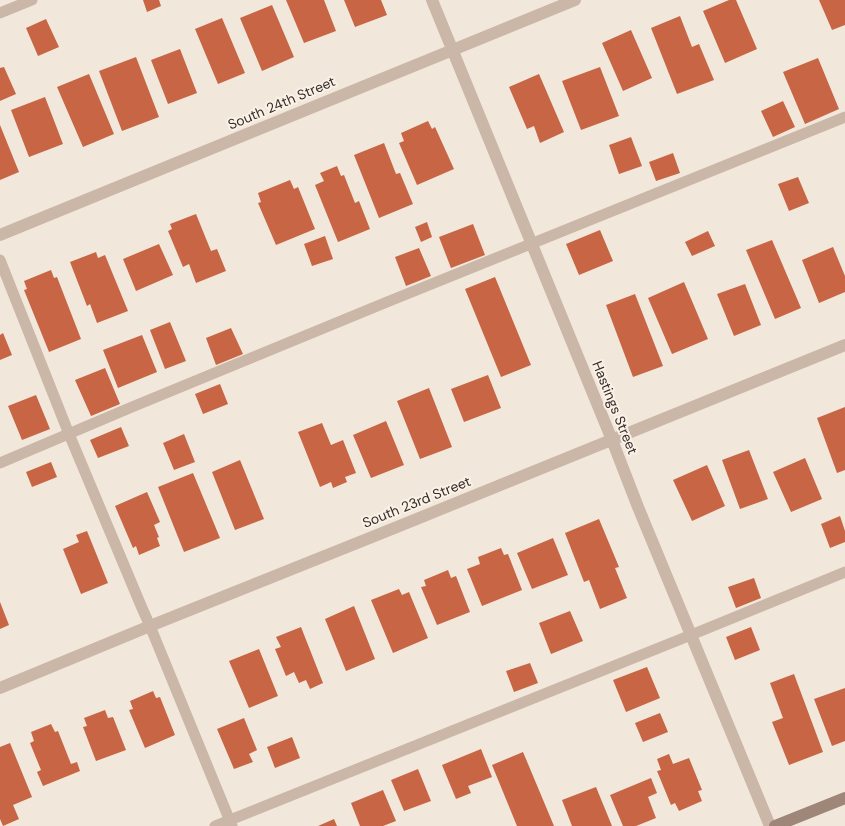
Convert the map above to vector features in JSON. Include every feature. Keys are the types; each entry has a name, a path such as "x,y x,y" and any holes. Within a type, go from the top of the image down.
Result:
{"main road":[{"path":"775,826 845,798"}],"street":[{"name":"Hastings Street","path":"432,0 770,826"},
{"name":"South 24th Street","path":"0,235 575,0"},
{"name":"South 23rd Street","path":"0,688 845,345"}],"lane":[{"path":"0,13 32,0"},
{"path":"0,463 387,302 845,117"},
{"path":"0,260 69,434 230,823"},
{"path":"215,826 230,823 845,572"}],"building":[{"path":"143,0 159,0 161,6 147,12"},
{"path":"286,0 324,0 336,31 304,43"},
{"path":"344,0 381,0 387,15 355,27"},
{"path":"729,0 736,0 757,49 725,63 703,11"},
{"path":"819,0 845,0 845,25 832,30"},
{"path":"272,5 294,57 262,71 240,18"},
{"path":"680,16 692,47 699,44 714,80 677,94 651,28"},
{"path":"222,18 245,73 218,84 195,29"},
{"path":"46,19 59,47 38,56 26,28"},
{"path":"631,30 652,78 623,91 602,43"},
{"path":"180,49 197,93 168,104 151,60"},
{"path":"136,57 159,117 122,131 99,71"},
{"path":"818,58 839,109 805,124 783,72"},
{"path":"4,67 16,94 0,101 0,68"},
{"path":"600,67 619,116 581,130 562,81"},
{"path":"89,74 114,134 83,147 57,87"},
{"path":"539,74 564,132 540,143 534,126 527,129 509,87"},
{"path":"45,97 63,144 29,157 11,110"},
{"path":"783,101 795,127 773,137 761,111"},
{"path":"428,121 432,129 435,127 454,169 417,185 399,143 404,141 401,133"},
{"path":"0,125 19,172 0,180"},
{"path":"631,137 642,166 619,174 609,145"},
{"path":"384,143 396,174 400,173 413,204 379,218 354,155"},
{"path":"673,153 680,173 656,181 649,162"},
{"path":"337,166 341,176 344,175 355,203 359,201 370,229 338,242 315,185 324,181 320,173"},
{"path":"798,177 809,203 789,211 778,184"},
{"path":"290,180 294,189 298,187 315,229 276,245 258,203 261,202 258,193"},
{"path":"196,214 211,251 217,249 226,271 196,283 189,264 183,267 168,231 172,229 170,224"},
{"path":"427,222 432,237 421,242 415,227"},
{"path":"473,224 485,255 451,268 439,237"},
{"path":"600,230 613,261 579,275 566,244"},
{"path":"708,231 715,246 692,256 685,242"},
{"path":"325,236 333,259 312,266 304,244"},
{"path":"772,240 801,308 775,319 746,250"},
{"path":"159,244 173,275 136,291 123,259"},
{"path":"833,247 845,276 845,292 819,303 802,260"},
{"path":"419,248 431,276 406,286 395,257"},
{"path":"96,252 98,258 105,255 128,311 97,323 90,304 87,306 70,262"},
{"path":"51,270 54,278 57,277 81,339 49,352 24,290 27,289 24,281"},
{"path":"495,277 531,365 501,377 465,289"},
{"path":"684,282 708,339 672,354 648,298"},
{"path":"745,284 761,325 734,336 717,294"},
{"path":"635,294 663,366 633,377 606,305"},
{"path":"170,322 186,361 165,369 150,330"},
{"path":"231,328 243,354 216,365 206,338"},
{"path":"3,333 12,355 0,360 0,335"},
{"path":"142,335 157,372 118,388 103,350"},
{"path":"105,368 120,404 91,416 75,380"},
{"path":"488,375 501,408 464,422 451,389"},
{"path":"220,384 228,404 203,414 195,394"},
{"path":"429,388 452,447 420,459 397,401"},
{"path":"36,395 50,429 22,440 8,406"},
{"path":"845,407 845,470 837,473 817,418"},
{"path":"386,421 404,465 371,478 353,435"},
{"path":"322,423 331,445 343,440 356,473 345,477 347,482 333,488 331,482 320,487 298,432"},
{"path":"121,427 129,446 98,458 90,440"},
{"path":"184,434 195,462 174,470 163,443"},
{"path":"749,450 768,499 740,509 722,460"},
{"path":"805,458 822,499 791,512 773,472"},
{"path":"240,460 264,519 235,530 212,472"},
{"path":"51,462 57,477 32,487 26,472"},
{"path":"707,465 725,506 692,521 673,480"},
{"path":"193,473 220,538 184,552 158,487"},
{"path":"147,492 160,522 154,525 159,537 157,538 160,546 139,555 136,546 133,548 115,506"},
{"path":"840,516 845,531 845,542 830,548 821,524"},
{"path":"599,519 619,567 615,568 627,598 600,609 589,580 584,582 565,533"},
{"path":"87,531 108,583 81,594 63,549 79,542 76,535"},
{"path":"553,538 568,575 532,589 517,553"},
{"path":"501,548 504,555 508,554 522,590 482,606 467,569 480,564 478,557"},
{"path":"448,570 451,578 456,576 470,612 437,625 421,587 426,586 424,580"},
{"path":"754,578 761,598 736,608 728,587"},
{"path":"399,589 402,595 409,592 428,638 393,653 371,600"},
{"path":"0,602 9,625 0,629"},
{"path":"354,606 375,659 346,671 325,619"},
{"path":"570,611 583,641 551,654 539,623"},
{"path":"301,627 323,683 310,689 306,680 299,683 294,672 286,676 275,649 281,647 276,637"},
{"path":"751,627 760,650 735,660 726,637"},
{"path":"259,649 278,696 249,708 229,661"},
{"path":"530,663 538,683 514,692 506,671"},
{"path":"647,667 660,698 626,712 613,680"},
{"path":"794,674 823,752 789,765 772,722 783,718 770,683"},
{"path":"845,688 845,741 832,746 814,699"},
{"path":"153,691 156,698 160,697 175,735 145,748 129,710 133,709 130,701"},
{"path":"105,710 108,718 113,717 126,750 96,761 83,727 87,726 84,718"},
{"path":"660,713 668,732 643,742 635,723"},
{"path":"244,718 257,750 249,754 253,762 234,769 217,729"},
{"path":"51,724 55,732 58,731 71,764 77,762 80,771 43,786 37,772 41,770 30,743 34,741 31,732"},
{"path":"292,737 300,758 275,768 267,747"},
{"path":"10,743 32,797 13,805 19,819 3,826 0,819 0,747"},
{"path":"481,749 492,777 468,786 471,793 456,799 442,765"},
{"path":"523,752 554,826 517,826 492,765"},
{"path":"669,754 673,764 689,758 702,790 698,791 702,801 679,811 675,803 671,805 657,771 661,770 657,759"},
{"path":"418,769 431,801 404,811 391,780"},
{"path":"651,778 657,793 648,797 656,818 636,826 623,826 610,795"},
{"path":"596,787 612,826 572,826 562,800"},
{"path":"383,790 396,821 383,826 360,826 351,803"},
{"path":"334,819 337,826 318,826"}]}
